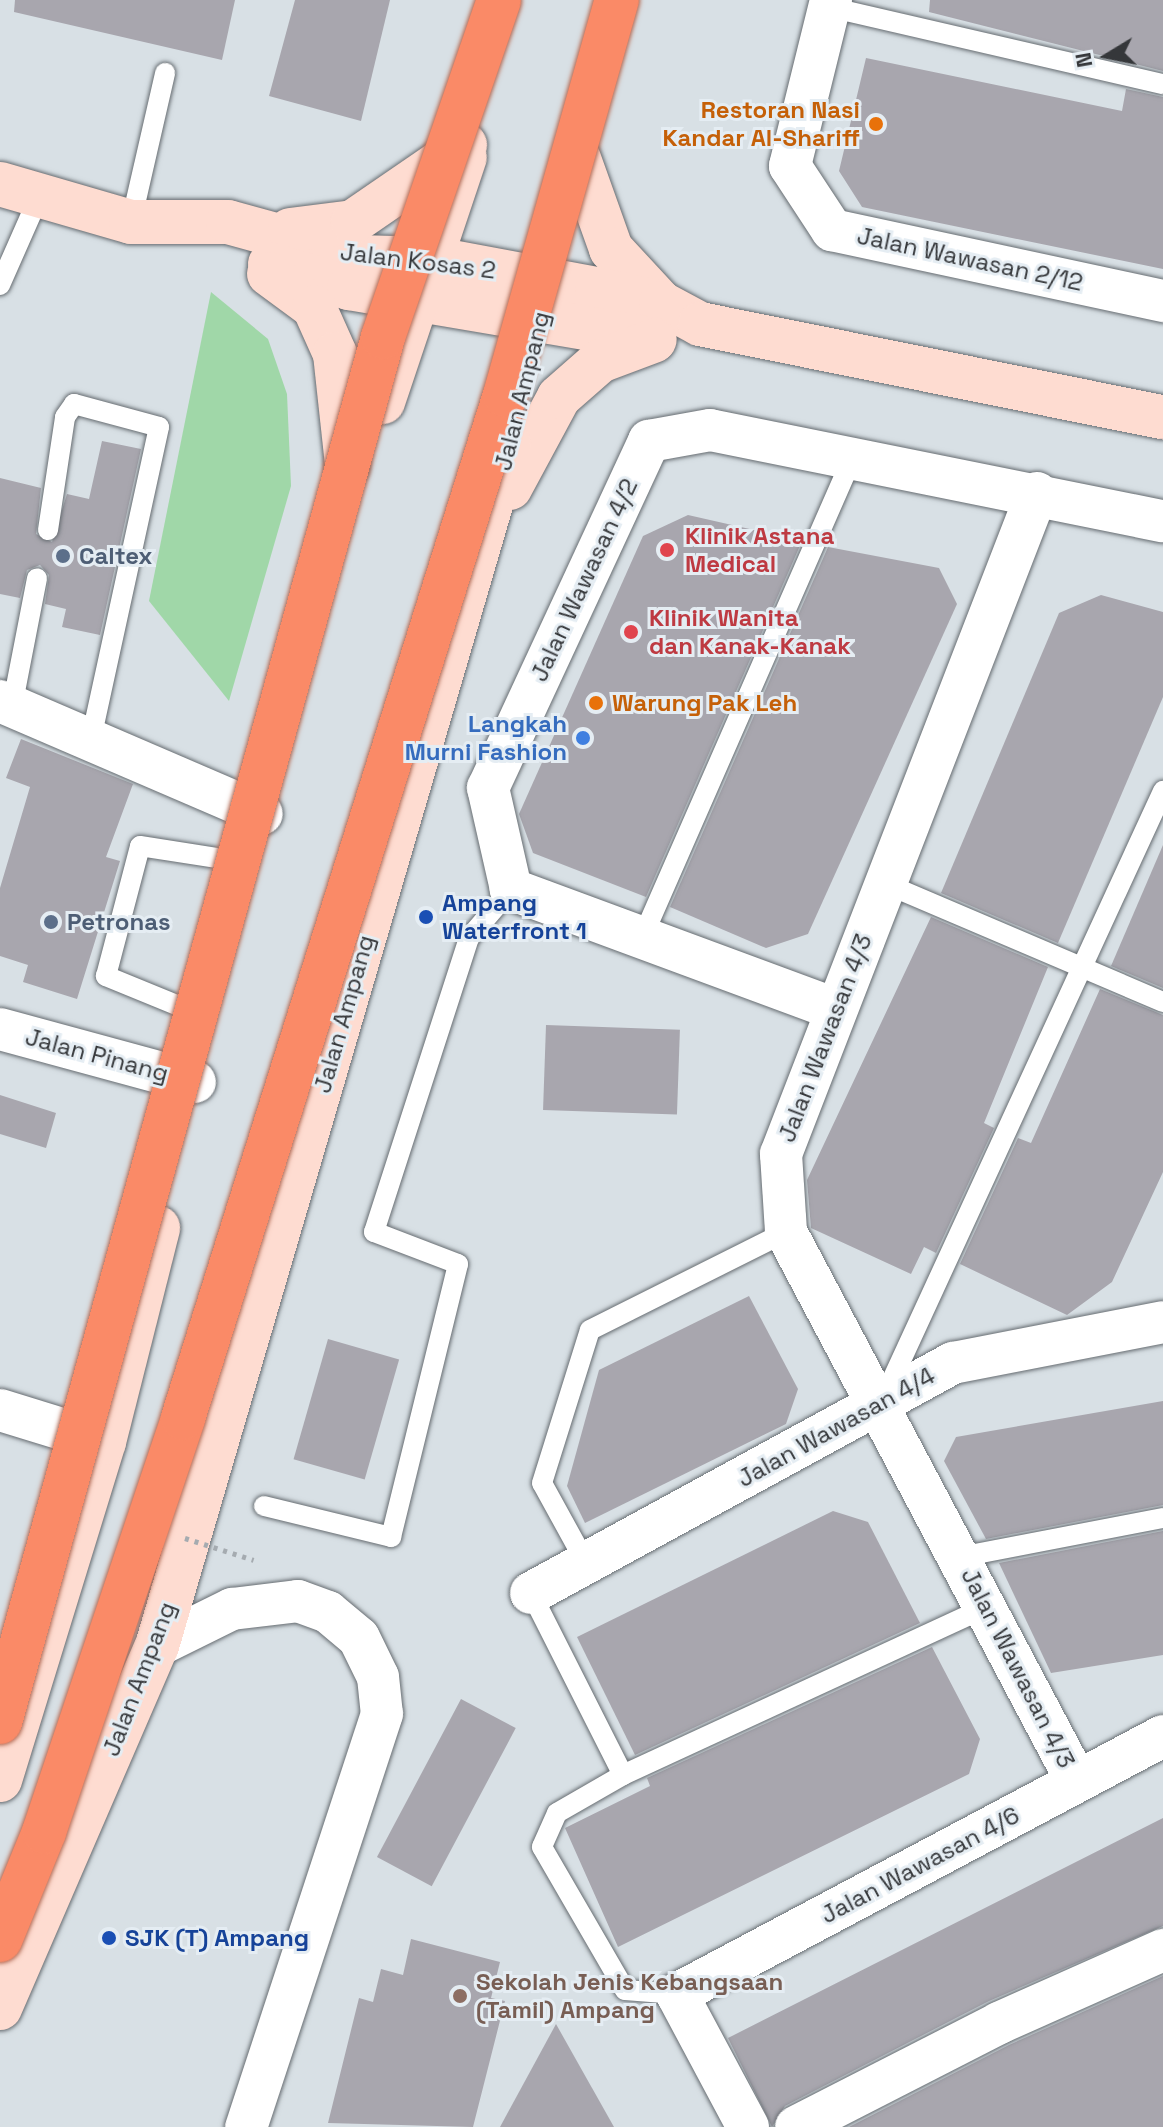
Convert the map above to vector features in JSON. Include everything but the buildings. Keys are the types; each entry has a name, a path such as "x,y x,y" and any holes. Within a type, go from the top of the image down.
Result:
{"highway":[{"path":"0,1722 383,337 499,0"},
{"path":"0,1940 44,1832 183,1418 505,395 617,0"}],"main road":[{"path":"0,1780 104,1442 262,814 349,492 428,278 508,0"},
{"name":"Jalan Ampang","path":"0,2008 157,1646 488,529 579,159 628,0"},
{"path":"250,243 353,222 469,142"},
{"path":"579,159 611,249 658,322"},
{"name":"Jalan Kosas 2","path":"19,192 131,222 193,227 250,243 349,288 428,278 544,300 597,289 658,322"},
{"path":"250,243 314,307 335,354 349,492"},
{"path":"544,300 658,322 700,324 1163,417"},
{"path":"488,529 559,397 600,361 658,322"}],"street":[{"name":"Jalan Wawasan 2/12","path":"830,3 790,166 832,230 1163,301"},
{"name":"Jalan Wawasan 4/2","path":"511,889 488,788 649,441 710,430 851,461 1037,493 1163,521"},
{"name":"Jalan Wawasan 4/3","path":"1037,493 781,1154 786,1232 880,1404 1077,1782"},
{"path":"6,704 262,814"},
{"path":"511,889 835,1009"},
{"name":"Jalan Pinang","path":"0,1029 195,1082"},
{"name":"Jalan Wawasan 4/4","path":"531,1593 953,1363 1163,1322"},
{"path":"0,1410 104,1442"},
{"path":"157,1646 232,1609 298,1601 328,1612 359,1638 378,1677 382,1714 246,2127"},
{"name":"Jalan Wawasan 4/6","path":"677,1994 1163,1736"},
{"path":"796,2127 999,2023 1163,1950"},
{"path":"677,1994 748,2127"}],"lane":[{"path":"830,3 1163,84"},
{"path":"131,222 165,73"},
{"path":"0,285 19,192"},
{"path":"48,530 65,417 74,404 159,427 91,740"},
{"path":"643,936 851,461"},
{"path":"6,704 37,578"},
{"path":"880,1404 1085,968 1163,791"},
{"path":"210,1019 106,976 140,846 250,863"},
{"path":"884,883 1163,1002"},
{"path":"264,1506 391,1537 458,1264 374,1232 469,938 511,889"},
{"path":"586,1563 542,1483 590,1330 786,1232"},
{"path":"960,1557 1163,1518"},
{"path":"531,1593 623,1775"},
{"path":"677,1994 625,1990 542,1847 557,1813 623,1775 987,1607"}],"green space":[{"path":"211,292 268,339 287,394 291,486 229,701 149,601"}],"place":[{"name":"Restoran Nasi Kandar Al-Shariff","path":"876,124"},
{"name":"Klinik Astana Medical","path":"667,550"},
{"name":"Caltex","path":"63,556"},
{"name":"Klinik Wanita dan Kanak-Kanak","path":"631,632"},
{"name":"Warung Pak Leh","path":"596,703"},
{"name":"Langkah Murni Fashion","path":"583,738"},
{"name":"Ampang Waterfront 1","path":"426,917"},
{"name":"Petronas","path":"51,922"},
{"name":"SJK (T) Ampang","path":"109,1938"},
{"name":"Sekolah Jenis Kebangsaan (Tamil) Ampang","path":"460,1996"}]}
